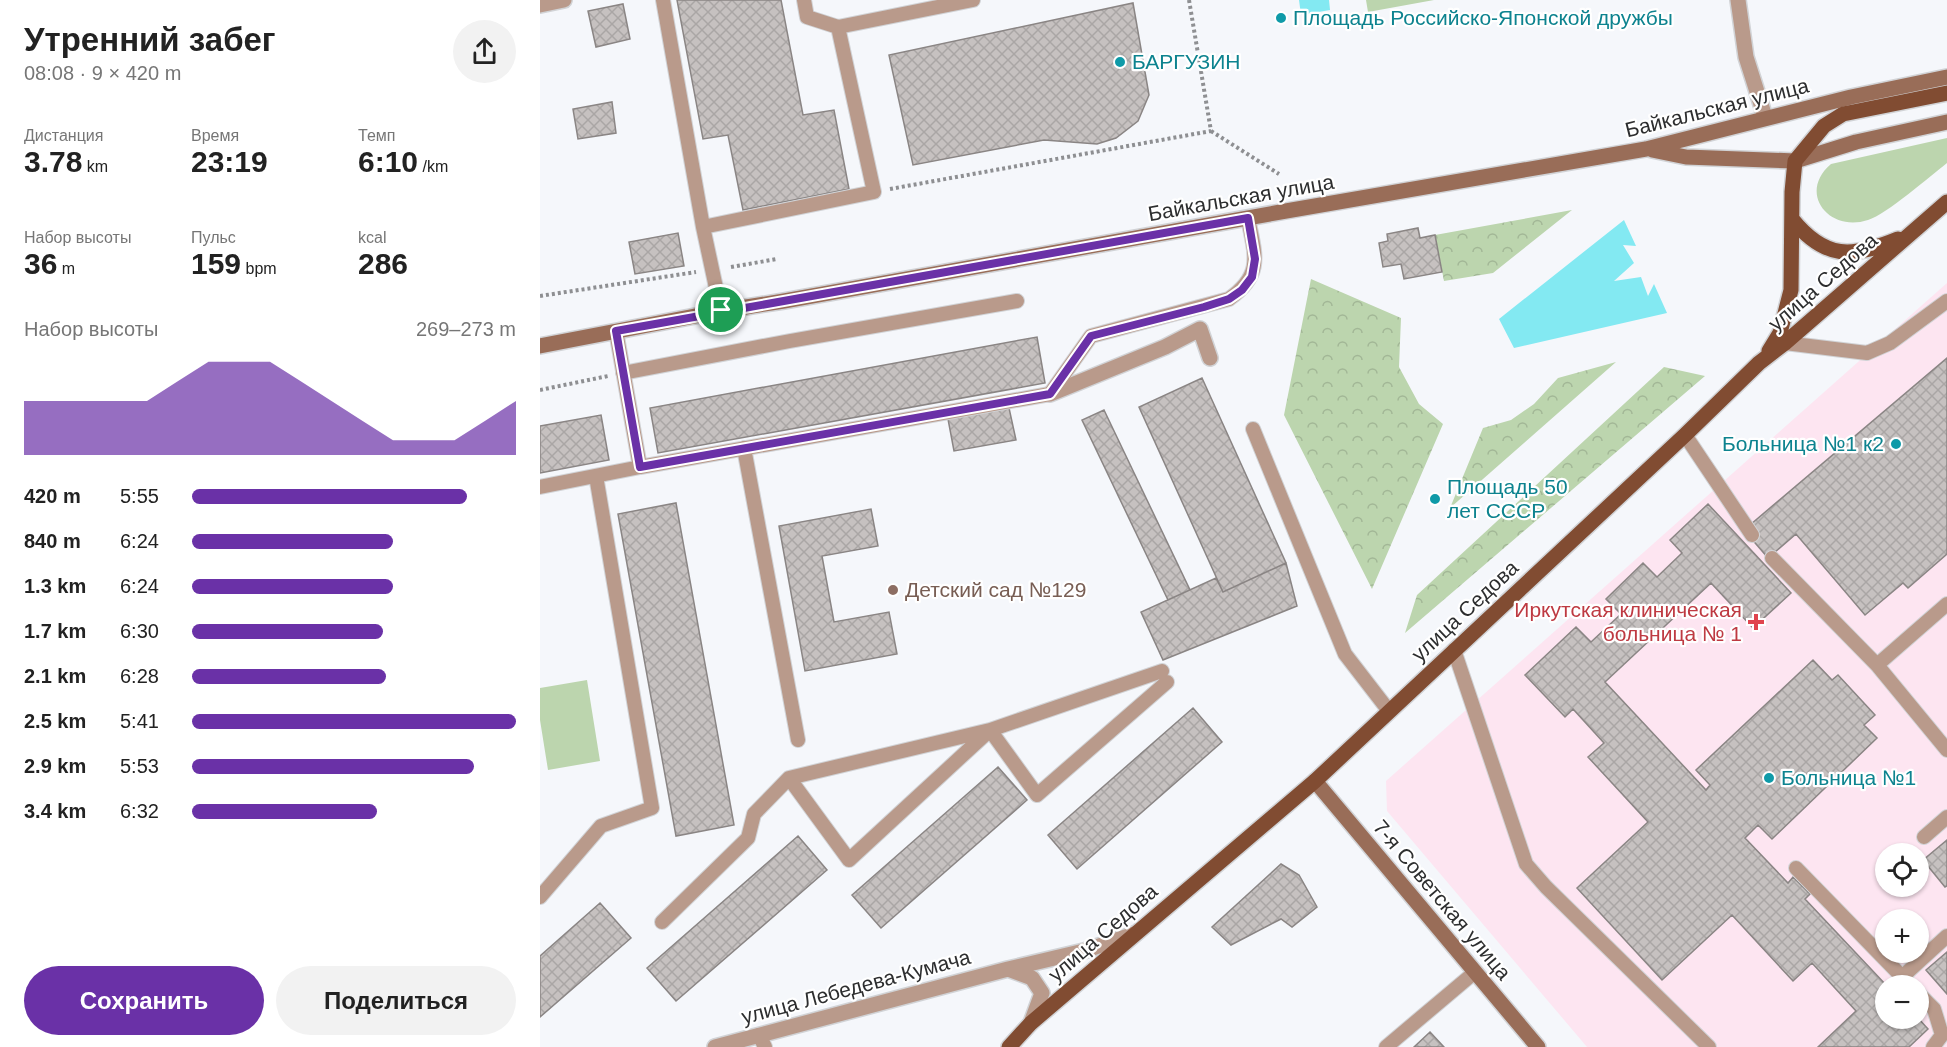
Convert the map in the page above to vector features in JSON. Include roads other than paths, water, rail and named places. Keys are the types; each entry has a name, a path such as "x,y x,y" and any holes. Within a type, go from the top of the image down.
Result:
{"main road":[{"name":"Байкальская улица","path":"540,346 721,310 784,301 1646,149 1765,117 1947,77"},
{"path":"1759,363 1775,342 1790,300 1796,162 1824,126 1843,114 1947,93"},
{"path":"1646,149 1686,156 1796,162 1856,142 1947,122"},
{"name":"улица Седова","path":"1009,1047 1031,1023 1315,781 1759,363 1785,344 1947,202"},
{"path":"1792,219 1813,242 1829,249 1846,252 1868,250 1911,234"},
{"name":"7-я Советская улица","path":"1315,781 1538,1047"}],"street":[{"path":"540,5 564,0"},
{"path":"1738,0 1746,57 1765,117"},
{"path":"1050,394 1165,347 1200,329 1210,358"},
{"name":"улица Лебедева-Кумача","path":"715,1047 762,1041 1008,969 1084,951 1134,934"},
{"path":"1008,969 1032,978 1042,993 1031,1023"}],"lane":[{"path":"663,0 703,227 721,310"},
{"path":"804,0 807,17 838,27 974,0"},
{"path":"703,227 874,192 838,27"},
{"path":"540,487 1050,394 1091,336 1204,307 1229,299 1242,290 1252,277 1255,259 1248,218"},
{"path":"623,373 1017,301"},
{"path":"1785,344 1867,353 1890,343 1947,301"},
{"path":"616,331 640,467"},
{"path":"1253,429 1345,654 1389,711"},
{"path":"1685,435 1752,534"},
{"path":"744,448 798,740"},
{"path":"540,897 600,826 652,808 596,476"},
{"path":"1772,558 1877,665 1947,750"},
{"path":"1877,665 1947,603"},
{"path":"1454,650 1526,864 1546,887 1708,1047"},
{"path":"662,922 748,838 754,814 789,778 990,730 1165,676 1037,795 990,730"},
{"path":"789,778 849,860 990,730"},
{"path":"1924,837 1947,817"},
{"path":"1796,868 1901,975"},
{"path":"1912,975 1947,936"},
{"path":"1386,1047 1475,972"},
{"path":"1929,1004 1934,1009 1942,1035 1933,1047"}],"water":[{"path":"1299,0 1329,0 1330,10 1301,15"},
{"path":"1624,220 1636,246 1623,245 1634,263 1614,281 1641,277 1648,296 1654,284 1667,313 1514,348 1499,319"}],"place":[{"name":"Площадь Российско-Японской дружбы","path":"1281,18"},
{"name":"БАРГУЗИН","path":"1120,62"},
{"name":"Больница №1 к2","path":"1896,444"},
{"name":"Площадь 50 лет СССР","path":"1435,499"},
{"name":"Детский сад №129","path":"893,590"},
{"name":"Иркутская клиническая больница № 1","path":"1756,622"},
{"name":"Больница №1","path":"1769,778"}]}
